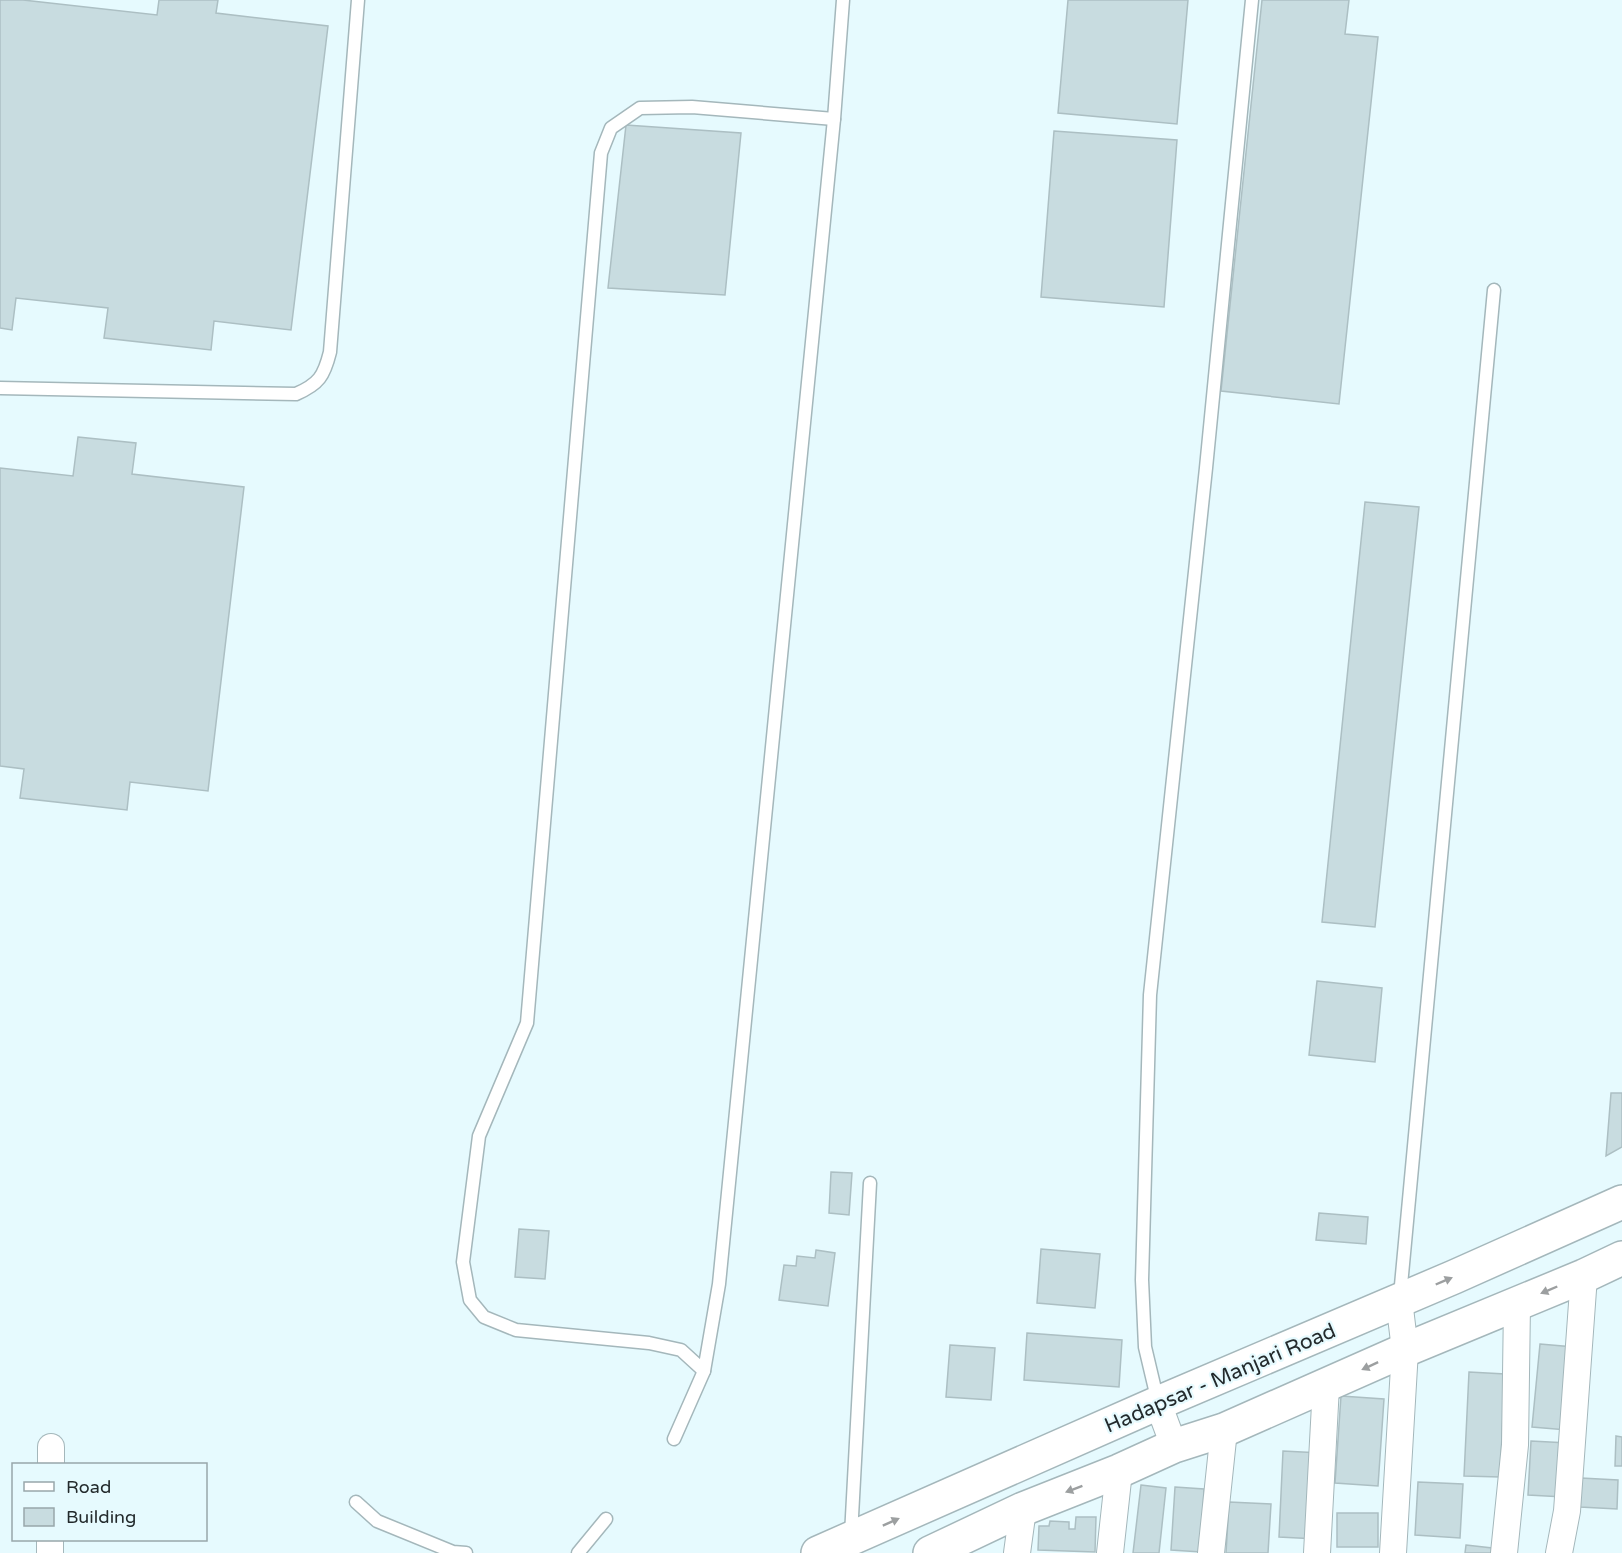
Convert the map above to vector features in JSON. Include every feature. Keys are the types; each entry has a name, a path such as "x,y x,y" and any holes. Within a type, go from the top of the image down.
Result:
{"main road":[{"name":"Hadapsar - Manjari Road","path":"818,1553 1622,1202"},
{"path":"930,1553 1023,1509 1119,1471 1174,1446 1224,1430 1622,1258"}],"street":[{"path":"1559,1553 1567,1511 1584,1276"},
{"path":"1394,1553 1405,1350 1400,1300"},
{"path":"1504,1553 1515,1444 1517,1304"},
{"path":"1317,1553 1326,1386"},
{"path":"1158,1403 1174,1446"},
{"path":"1211,1553 1224,1430"},
{"path":"1110,1553 1119,1471"},
{"path":"1017,1553 1023,1509"}],"lane":[{"path":"0,388 296,394 312,387 325,371 330,352 358,0"},
{"path":"674,1439 704,1371 719,1284 834,119 843,0"},
{"path":"1158,1403 1145,1347 1142,1280 1150,995 1206,468 1252,0"},
{"path":"704,1371 681,1350 649,1343 516,1330 484,1317 470,1300 463,1262 479,1136 527,1023 602,153 611,128 640,108 692,107 834,119"},
{"path":"1400,1300 1494,290"},
{"path":"851,1539 870,1183"},
{"path":"356,1502 377,1521 453,1552 466,1553"},
{"path":"578,1553 606,1519"}],"building":[{"path":"0,0 23,0 157,15 159,0 218,0 216,13 328,26 291,330 214,321 211,350 104,338 108,308 16,298 12,330 0,328"},
{"path":"1068,0 1188,0 1177,124 1058,113"},
{"path":"1262,0 1349,0 1345,34 1378,37 1339,404 1221,391"},
{"path":"626,125 741,133 725,295 608,288"},
{"path":"1054,131 1177,140 1164,307 1041,297"},
{"path":"78,437 136,443 132,474 244,487 208,791 130,782 127,810 20,798 24,769 0,766 0,468 73,476"},
{"path":"1365,502 1419,507 1375,927 1322,922"},
{"path":"1317,981 1382,988 1375,1062 1309,1055"},
{"path":"1611,1093 1622,1093 1622,1147 1606,1156"},
{"path":"831,1172 852,1173 849,1215 829,1213"},
{"path":"1319,1213 1368,1217 1366,1244 1316,1240"},
{"path":"519,1229 549,1231 545,1279 515,1277"},
{"path":"1041,1249 1100,1254 1095,1308 1037,1303"},
{"path":"816,1250 835,1253 828,1306 779,1300 784,1265 796,1266 797,1256 815,1258"},
{"path":"1027,1333 1122,1340 1119,1387 1024,1380"},
{"path":"1540,1344 1574,1347 1567,1430 1532,1427"},
{"path":"950,1345 995,1348 991,1400 946,1397"},
{"path":"1469,1372 1505,1374 1500,1477 1464,1476"},
{"path":"1341,1396 1384,1399 1378,1486 1335,1483"},
{"path":"1616,1436 1622,1437 1622,1466 1615,1466"},
{"path":"1531,1441 1568,1443 1564,1497 1528,1495"},
{"path":"1283,1451 1321,1453 1317,1539 1279,1537"},
{"path":"1581,1478 1618,1480 1617,1509 1580,1507"},
{"path":"1418,1482 1463,1484 1460,1538 1415,1535"},
{"path":"1141,1485 1166,1488 1159,1553 1133,1553"},
{"path":"1175,1487 1204,1489 1201,1552 1171,1550"},
{"path":"1229,1502 1271,1504 1268,1553 1226,1553"},
{"path":"1337,1513 1378,1513 1378,1547 1337,1547"},
{"path":"1076,1517 1096,1517 1095,1552 1038,1550 1039,1526 1049,1526 1050,1521 1069,1522 1069,1529 1075,1529"},
{"path":"1466,1545 1501,1549 1501,1553 1465,1553"}]}
